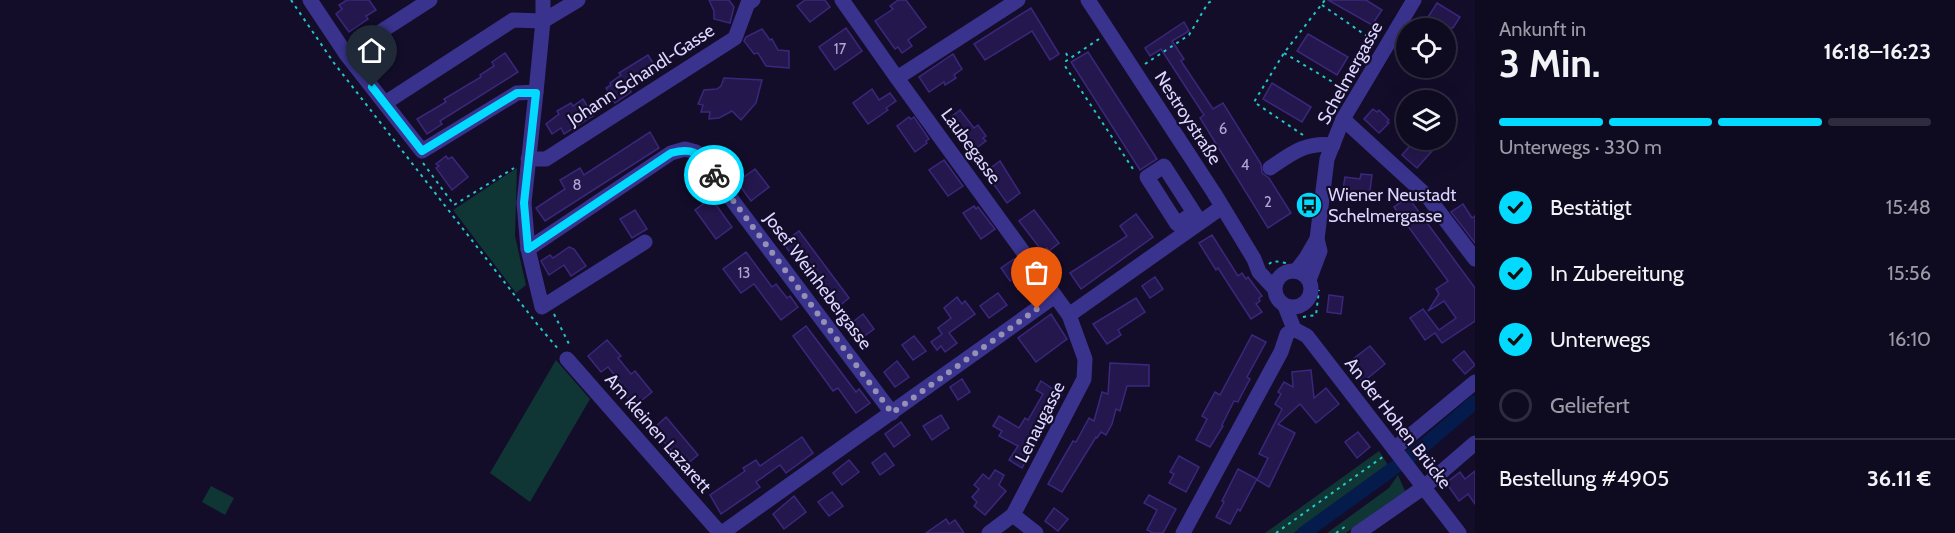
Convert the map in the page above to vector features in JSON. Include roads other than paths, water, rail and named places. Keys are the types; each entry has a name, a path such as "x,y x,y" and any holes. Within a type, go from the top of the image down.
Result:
{"street":[{"path":"311,0 346,54 422,151 517,93 536,93"},
{"path":"346,54 430,0"},
{"path":"543,0 543,21 524,203 528,249 546,305 645,242"},
{"path":"385,103 513,20 543,21 578,0"},
{"name":"Johann Schandl-Gasse","path":"528,159 546,159 735,38 748,3 753,0"},
{"name":"Laubegasse","path":"842,0 1069,315"},
{"path":"897,78 1018,0"},
{"name":"Nestroystraße","path":"1088,0 1260,263 1259,273 1284,278 1303,274 1314,283"},
{"name":"Schelmergasse","path":"1314,283 1320,251 1317,239 1327,159 1343,119 1414,0"},
{"path":"1343,119 1427,196 1475,259"},
{"path":"1270,168 1294,152 1316,143 1333,145"},
{"name":"Josef Weinhebergasse","path":"528,249 671,153 685,149 696,152 892,413"},
{"path":"1147,177 1164,166 1197,218"},
{"path":"1069,315 1197,218 1222,207"},
{"name":"Schelmergasse","path":"1284,278 1306,258 1317,239"},
{"name":"Nestroystraße","path":"1284,278 1275,296 1297,319"},
{"path":"1183,533 1281,352 1314,283"},
{"path":"721,533 1055,296"},
{"name":"Lenaugasse","path":"989,533 1013,515 1084,379 1085,359 1069,315"},
{"name":"An der Hohen Brücke","path":"1297,319 1459,533"},
{"name":"Am kleinen Lazarett","path":"568,360 721,533"},
{"path":"1395,450 1475,382"},
{"path":"1358,533 1420,483 1475,443"},
{"path":"1013,515 1036,533"}],"waterway":[{"path":"1304,533 1419,450 1475,402"}],"place":[{"name":"Wiener Neustadt Schelmergasse","path":"1309,205"}]}
